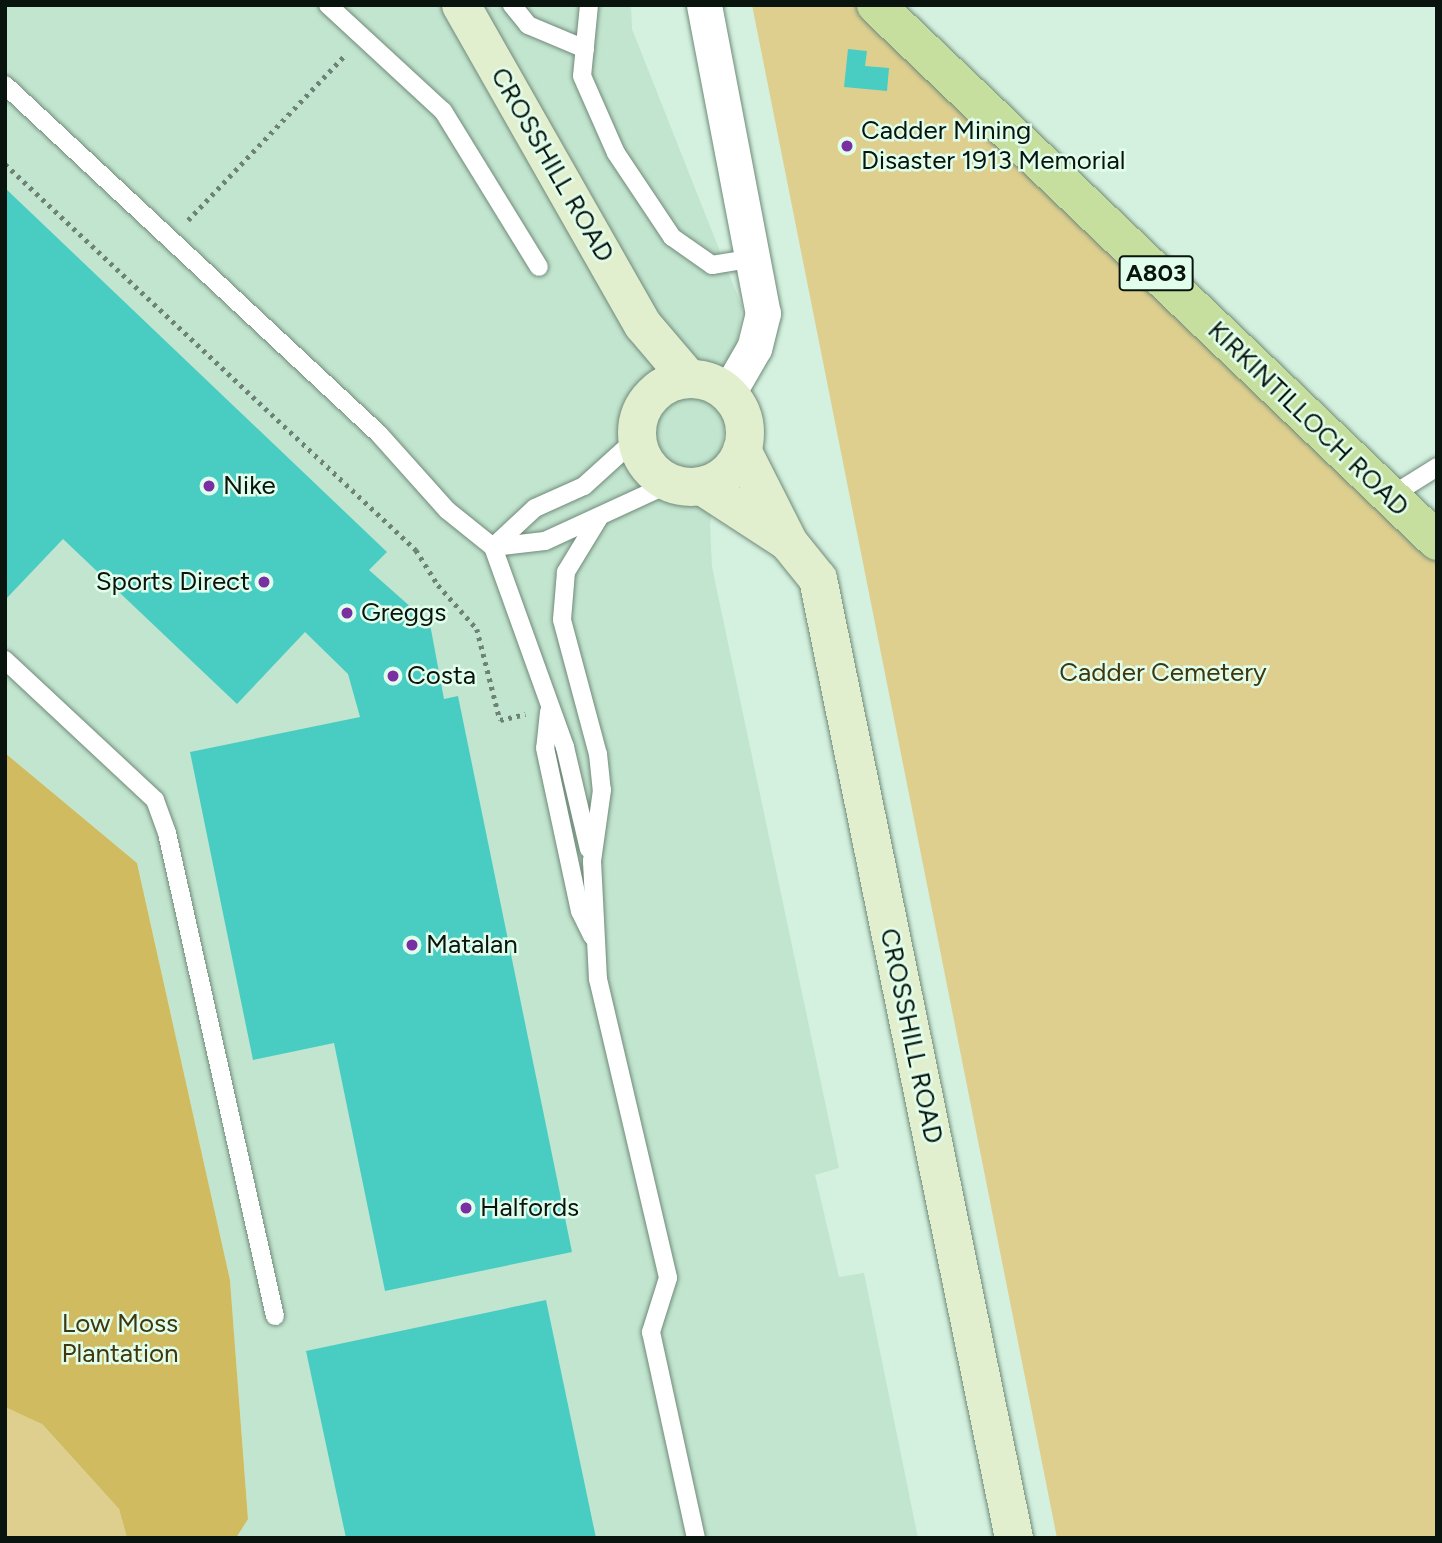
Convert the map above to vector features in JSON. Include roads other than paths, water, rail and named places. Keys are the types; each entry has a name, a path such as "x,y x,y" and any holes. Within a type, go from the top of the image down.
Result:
{"main road":[{"name":"CROSSHILL ROAD","path":"461,5 643,325 689,379"},
{"name":"KIRKINTILLOCH ROAD","path":"876,5 1437,541"},
{"name":"CROSSHILL ROAD","path":"643,325 652,395"},
{"path":"689,379 703,380 728,393 740,410 745,430 742,450 719,479 686,484 648,465 637,438 640,415 652,395 663,387 689,379"},
{"name":"CROSSHILL ROAD","path":"742,450 789,543 818,579 1014,1538"},
{"name":"CROSSHILL ROAD","path":"686,484 789,543"}],"street":[{"path":"704,5 755,258 763,313 754,348 728,393"}],"lane":[{"path":"328,5 443,111 539,267"},
{"path":"512,5 528,25 585,49"},
{"path":"589,5 582,76 616,153 672,237 712,265 755,258"},
{"path":"5,85 379,434 447,510 493,547 565,747 592,861"},
{"path":"493,547 535,509 584,485 637,438"},
{"path":"1390,497 1437,467"},
{"path":"493,547 545,541 600,516 686,484"},
{"path":"600,516 566,572 562,620 598,754 602,790 592,861 598,979 668,1278 651,1332 696,1538"},
{"path":"5,660 155,800 167,833 275,1316"},
{"path":"549,708 545,748 580,911 595,941"}],"place":[{"name":"Cadder Mining Disaster 1913 Memorial","path":"847,146"},
{"name":"Nike","path":"209,486"},
{"name":"Sports Direct","path":"264,582"},
{"name":"Greggs","path":"347,613"},
{"name":"Costa","path":"393,676"},
{"name":"Matalan","path":"412,945"},
{"name":"Halfords","path":"466,1208"}],"park label":[{"name":"Cadder Cemetery","path":"1163,673"},
{"name":"Low Moss Plantation","path":"120,1339"}]}
